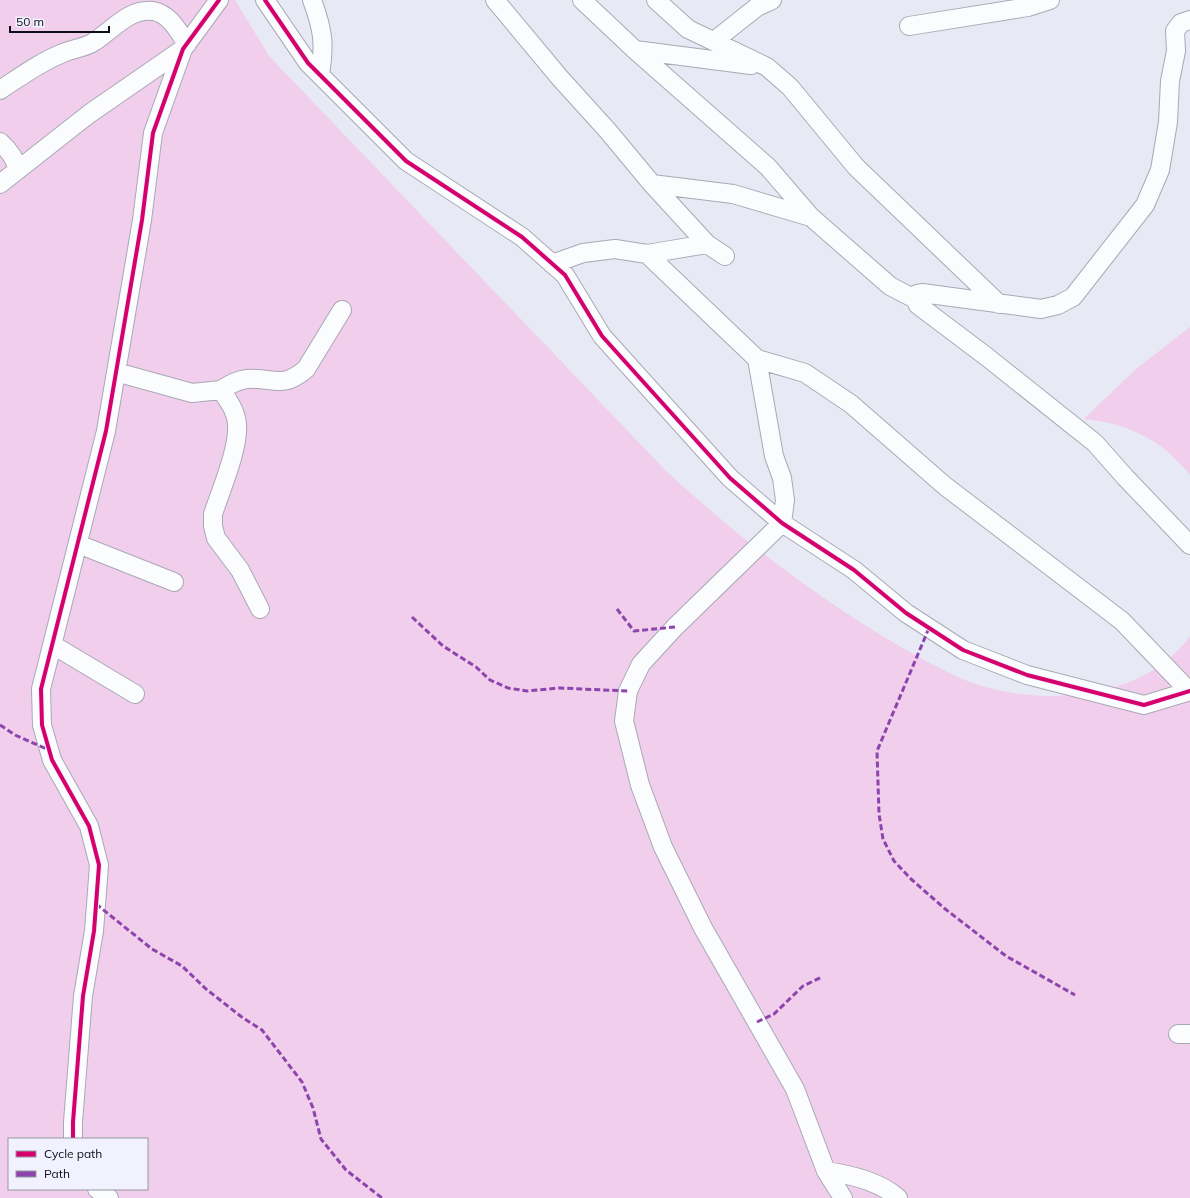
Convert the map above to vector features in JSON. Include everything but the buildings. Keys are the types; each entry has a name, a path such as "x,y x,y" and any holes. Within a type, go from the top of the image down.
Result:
{"street":[{"path":"73,1138 83,996 94,931 99,865 89,826 52,760 42,725 41,689 106,431 142,220 153,133 185,47 219,0"},
{"path":"265,0 308,63 406,161 522,238 565,275 602,336 730,478 782,523 854,570 906,613 963,650 1027,675 1144,705 1190,691 1122,621 945,486 851,404 805,373 757,359 647,254"},
{"path":"312,0 322,28 324,52 320,75"},
{"path":"495,0 652,184 707,244 725,256"},
{"path":"582,0 635,50 768,167 812,217 890,286 915,299 918,305 987,357 1095,443 1125,478 1190,545"},
{"path":"656,0 688,29 767,67 790,87 856,167 999,304"},
{"path":"714,41 757,7 772,0"},
{"path":"909,26 1028,7 1050,0"},
{"path":"0,90 30,70 63,53 92,43 128,16 142,12 152,11 169,19 185,47"},
{"path":"915,299 918,294 922,293 1041,309 1058,305 1073,296 1145,205 1160,170 1168,122 1170,81 1176,50 1175,30 1181,23 1190,20"},
{"path":"0,184 89,114 185,47"},
{"path":"635,50 767,67"},
{"path":"0,142 12,155 18,170"},
{"path":"652,184 733,194 812,217"},
{"path":"552,264 582,253 615,249 647,254 707,244"},
{"path":"116,372 192,393 221,390 233,383 246,379 274,383 288,380 298,376 306,369 342,310"},
{"path":"757,359 774,456 782,478 785,500 782,523 675,627 641,664 628,691 624,721 640,785 663,847 704,928 795,1089 826,1171 843,1198"},
{"path":"221,390 231,406 237,423 236,442 213,514 213,526 216,538 240,570 260,609"},
{"path":"78,544 174,582"},
{"path":"52,645 136,694"},
{"path":"826,1171 848,1174 891,1192 898,1198"},
{"path":"98,1190 109,1198"}],"shaded area":[{"path":"0,0 235,0 269,56 666,471 721,519 778,565 868,627 930,663 962,679 985,687 1013,693 1041,696 1084,694 1111,688 1137,679 1161,665 1171,657 1190,636 1190,1198 0,1198"},
{"path":"1190,327 1190,475 1168,452 1143,435 1115,425 1084,419 1136,369"}],"marked path":[{"path":"617,609 634,631 675,627"},
{"path":"412,617 443,646 476,667 490,680 508,688 527,691 559,688 628,691"},
{"path":"929,628 877,751 879,814 883,839 894,861 911,879 944,908 1006,956 1075,995"},
{"path":"0,725 15,735 49,750"},
{"path":"96,904 152,949 182,966 206,989 243,1018 262,1030 302,1082 313,1108 321,1139 346,1170 382,1198"},
{"path":"757,1022 774,1014 803,986 822,977"}],"cycle path":[{"path":"73,1138 83,996 94,931 99,865 89,826 52,760 42,725 41,689 106,431 142,220 153,133 183,49 219,0"},
{"path":"265,0 308,63 406,161 522,237 565,275 602,336 730,478 782,523 854,570 906,613 963,650 1027,675 1144,705 1190,691"}]}
